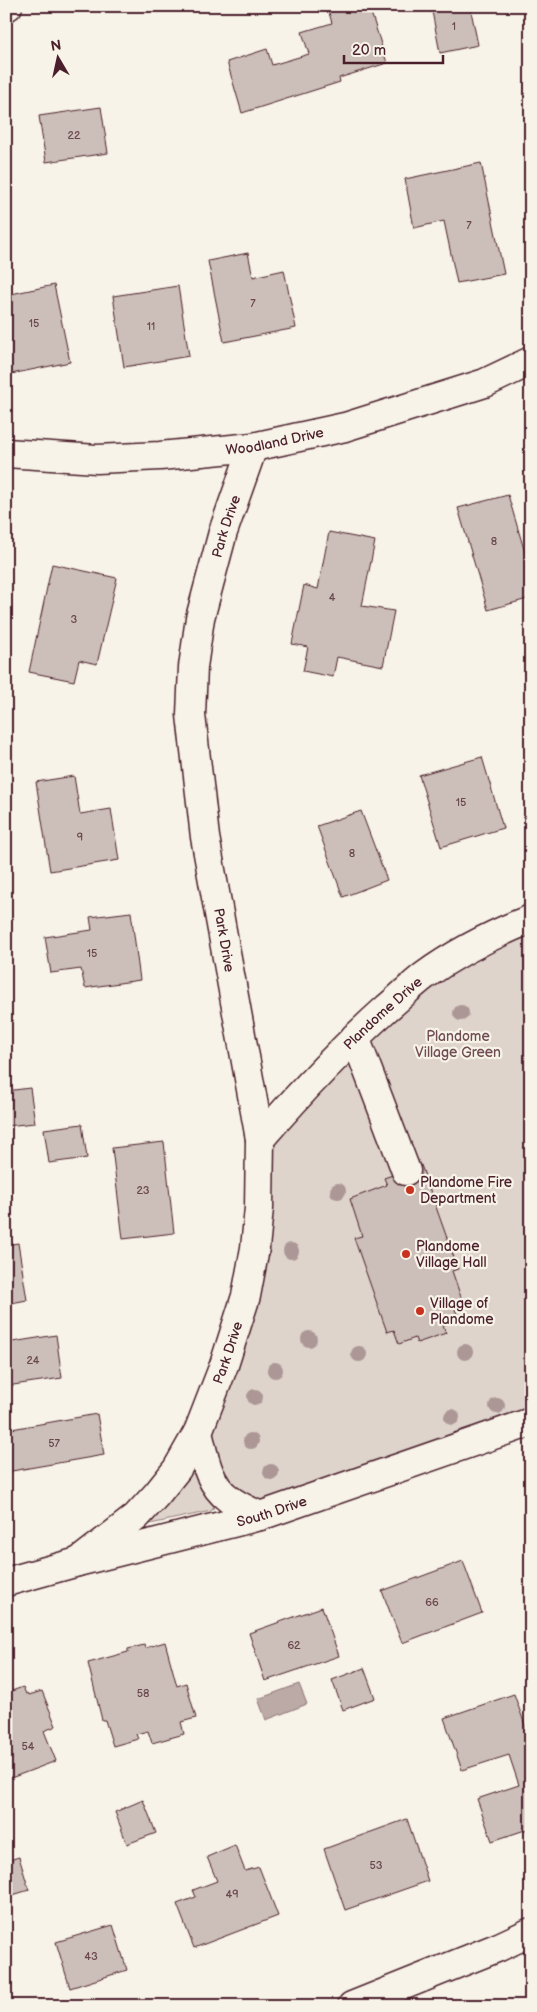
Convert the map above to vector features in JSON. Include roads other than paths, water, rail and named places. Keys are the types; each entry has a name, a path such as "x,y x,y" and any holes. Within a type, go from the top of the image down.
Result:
{"street":[{"name":"Woodland Drive","path":"6,454 97,459 160,456 253,447 345,427 485,383 531,361"},
{"name":"Park Drive","path":"78,1562 136,1517 158,1494 177,1469 198,1432 224,1365 246,1296 255,1248 259,1208 260,1139 205,837 191,715 193,667 200,618 223,532 253,447"},
{"name":"Plandome Drive","path":"260,1139 312,1080 355,1037 423,977 497,932 531,919"},
{"path":"355,1037 406,1171"},
{"name":"South Drive","path":"6,1582 260,1516 531,1422"},
{"path":"198,1432 205,1460 213,1481 221,1492 230,1500 260,1516"},
{"path":"352,2006 531,1932"}],"place":[{"name":"Plandome Fire Department","path":"410,1190"},
{"name":"Plandome Village Hall","path":"406,1254"},
{"name":"Village of Plandome","path":"420,1311"}],"park label":[{"name":"Plandome Village Green","path":"458,1044"}]}
